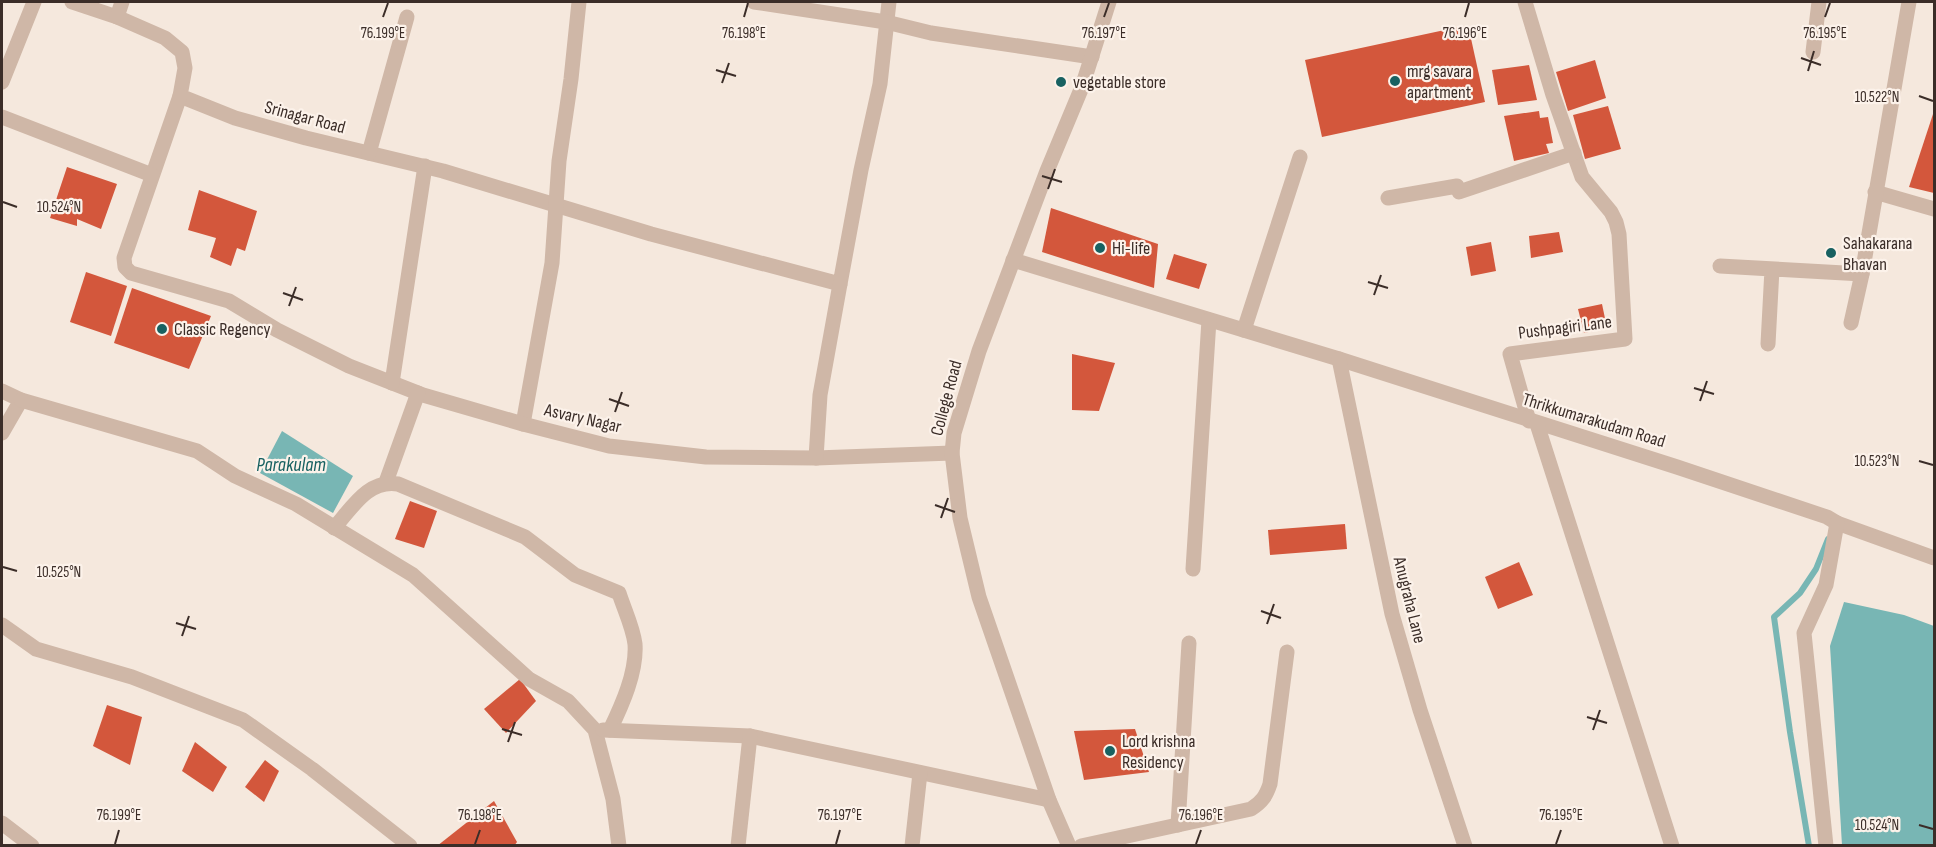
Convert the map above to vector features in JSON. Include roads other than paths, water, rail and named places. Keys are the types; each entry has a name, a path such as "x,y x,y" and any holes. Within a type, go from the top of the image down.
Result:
{"street":[{"path":"2,82 34,2"},
{"path":"72,2 117,17 165,38 182,52 185,68 180,96 124,258 125,267 131,273 229,301 277,330 349,366 418,393 523,424"},
{"path":"117,17 122,2"},
{"name":"Asvary Nagar","path":"579,2 554,204 552,263 523,424 609,446 706,457 816,458 952,453"},
{"path":"754,2 886,22 931,33 1092,57"},
{"path":"816,458 820,395 861,170 880,84 889,2"},
{"name":"College Road","path":"1069,846 1049,800 979,597 960,518 952,453 954,433 979,351 1082,87 1109,2"},
{"name":"Pushpagiri Lane","path":"1525,2 1582,177 1616,222 1619,234 1625,339 1510,354 1533,422"},
{"path":"1813,52 1819,2"},
{"path":"1851,323 1862,274 1909,2"},
{"path":"369,153 407,17"},
{"name":"Srinagar Road","path":"180,96 235,118 425,166 651,234 840,284"},
{"path":"2,117 152,175"},
{"path":"1388,198 1457,186 1459,192 1574,153"},
{"path":"1244,330 1300,157"},
{"path":"392,383 425,166"},
{"path":"1875,192 1935,208"},
{"name":"Thrikkumarakudam Road","path":"1013,260 1339,359 1677,467 1827,517 1837,523 1935,558"},
{"path":"1720,266 1862,274"},
{"path":"1768,344 1772,269 1862,274"},
{"path":"1193,569 1209,320"},
{"name":"Anugraha Lane","path":"1339,359 1392,614 1419,710 1465,846"},
{"path":"2,392 21,400 197,451 235,476 296,504 413,575 529,679 568,701 603,730 750,736 1049,800"},
{"path":"386,482 418,393"},
{"path":"2,433 21,400"},
{"path":"1533,422 1672,846"},
{"path":"334,528 365,492 386,482 398,484 525,537 575,575 619,593 635,644 625,698 603,730 619,846"},
{"path":"1826,846 1804,633 1826,585 1837,523"},
{"path":"2,625 36,649 132,677 243,720 312,769 410,846"},
{"path":"1178,825 1189,643"},
{"path":"1082,846 1251,809 1261,803 1267,795 1287,652"},
{"path":"738,846 750,736"},
{"path":"912,846 920,773"},
{"path":"2,823 32,846"}],"water":[{"name":"Parakulam","path":"282,431 353,476 333,513 260,473"},
{"path":"1844,602 1904,615 1934,626 1934,845 1842,845 1830,646"}],"waterway":[{"path":"1809,846 1774,617 1800,593 1816,569 1828,539"}],"place":[{"name":"mrg savara apartment","path":"1395,81"},
{"name":"vegetable store","path":"1061,82"},
{"name":"Hi-life","path":"1100,248"},
{"name":"Sahakarana Bhavan","path":"1831,253"},
{"name":"Classic Regency","path":"162,329"},
{"name":"Lord krishna Residency","path":"1110,751"}]}
